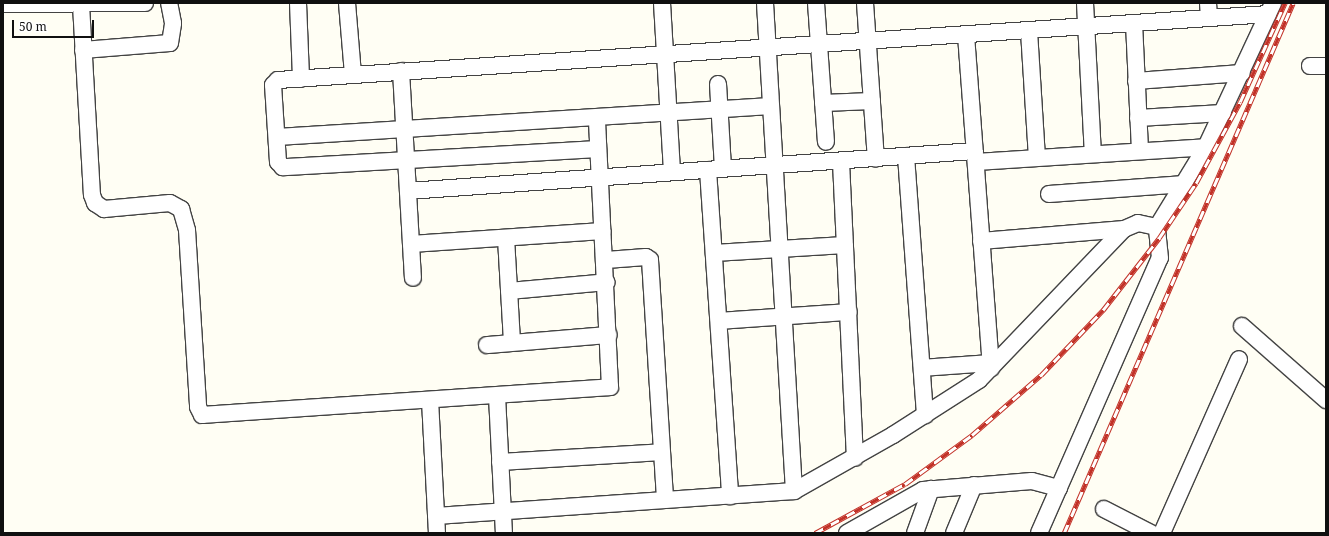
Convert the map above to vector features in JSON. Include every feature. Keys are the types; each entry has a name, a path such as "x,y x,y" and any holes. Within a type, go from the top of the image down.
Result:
{"street":[{"path":"3,4 81,5 145,3"},
{"path":"84,50 170,43 173,23 169,3"},
{"path":"298,3 301,79"},
{"path":"347,3 353,75"},
{"path":"662,3 667,113 672,172"},
{"path":"765,3 782,318 794,491"},
{"path":"816,3 826,142"},
{"path":"865,3 876,159"},
{"path":"1085,3 1094,154"},
{"path":"81,5 95,203 112,209 170,203 178,205 185,216 200,412 606,389 611,384 606,260 597,118"},
{"path":"598,149 406,159 283,168 278,162 273,85 278,80 401,71 768,49 867,40 1086,27 1134,23 1208,11 1270,9 1242,73 1206,147 1185,184 1157,227 1160,258 1039,533"},
{"path":"1134,23 1140,151"},
{"path":"1029,31 1037,158"},
{"path":"966,35 990,366"},
{"path":"1310,66 1326,66"},
{"path":"401,71 412,278"},
{"path":"1136,81 1242,73"},
{"path":"718,84 719,110 715,170 714,253 730,496"},
{"path":"823,104 872,101"},
{"path":"277,137 771,106"},
{"path":"1138,118 1223,113"},
{"path":"408,191 600,176 841,162 906,156 1037,158 1206,147"},
{"path":"906,156 925,415"},
{"path":"841,162 855,458"},
{"path":"1049,194 1185,184"},
{"path":"981,241 1124,228 1138,223 1157,227"},
{"path":"436,516 502,513 794,491 855,458 979,380 990,366 1124,228"},
{"path":"411,244 603,231"},
{"path":"506,238 512,342"},
{"path":"714,253 845,245"},
{"path":"606,260 646,257 650,260 665,500"},
{"path":"509,291 607,282"},
{"path":"719,321 782,318 849,312"},
{"path":"1242,326 1326,400"},
{"path":"487,345 609,335"},
{"path":"1162,533 1239,360"},
{"path":"922,368 990,366"},
{"path":"497,396 504,533"},
{"path":"430,400 436,533"},
{"path":"500,462 662,452"},
{"path":"847,533 914,494 931,489 974,485 1044,482 1059,488"},
{"path":"954,533 974,485"},
{"path":"915,533 931,489"},
{"path":"1104,509 1151,533"}],"railway":[{"path":"815,533 905,484 972,435 1041,375 1103,310 1159,238 1196,183 1240,102 1285,3"},
{"path":"1064,533 1293,3"}]}
